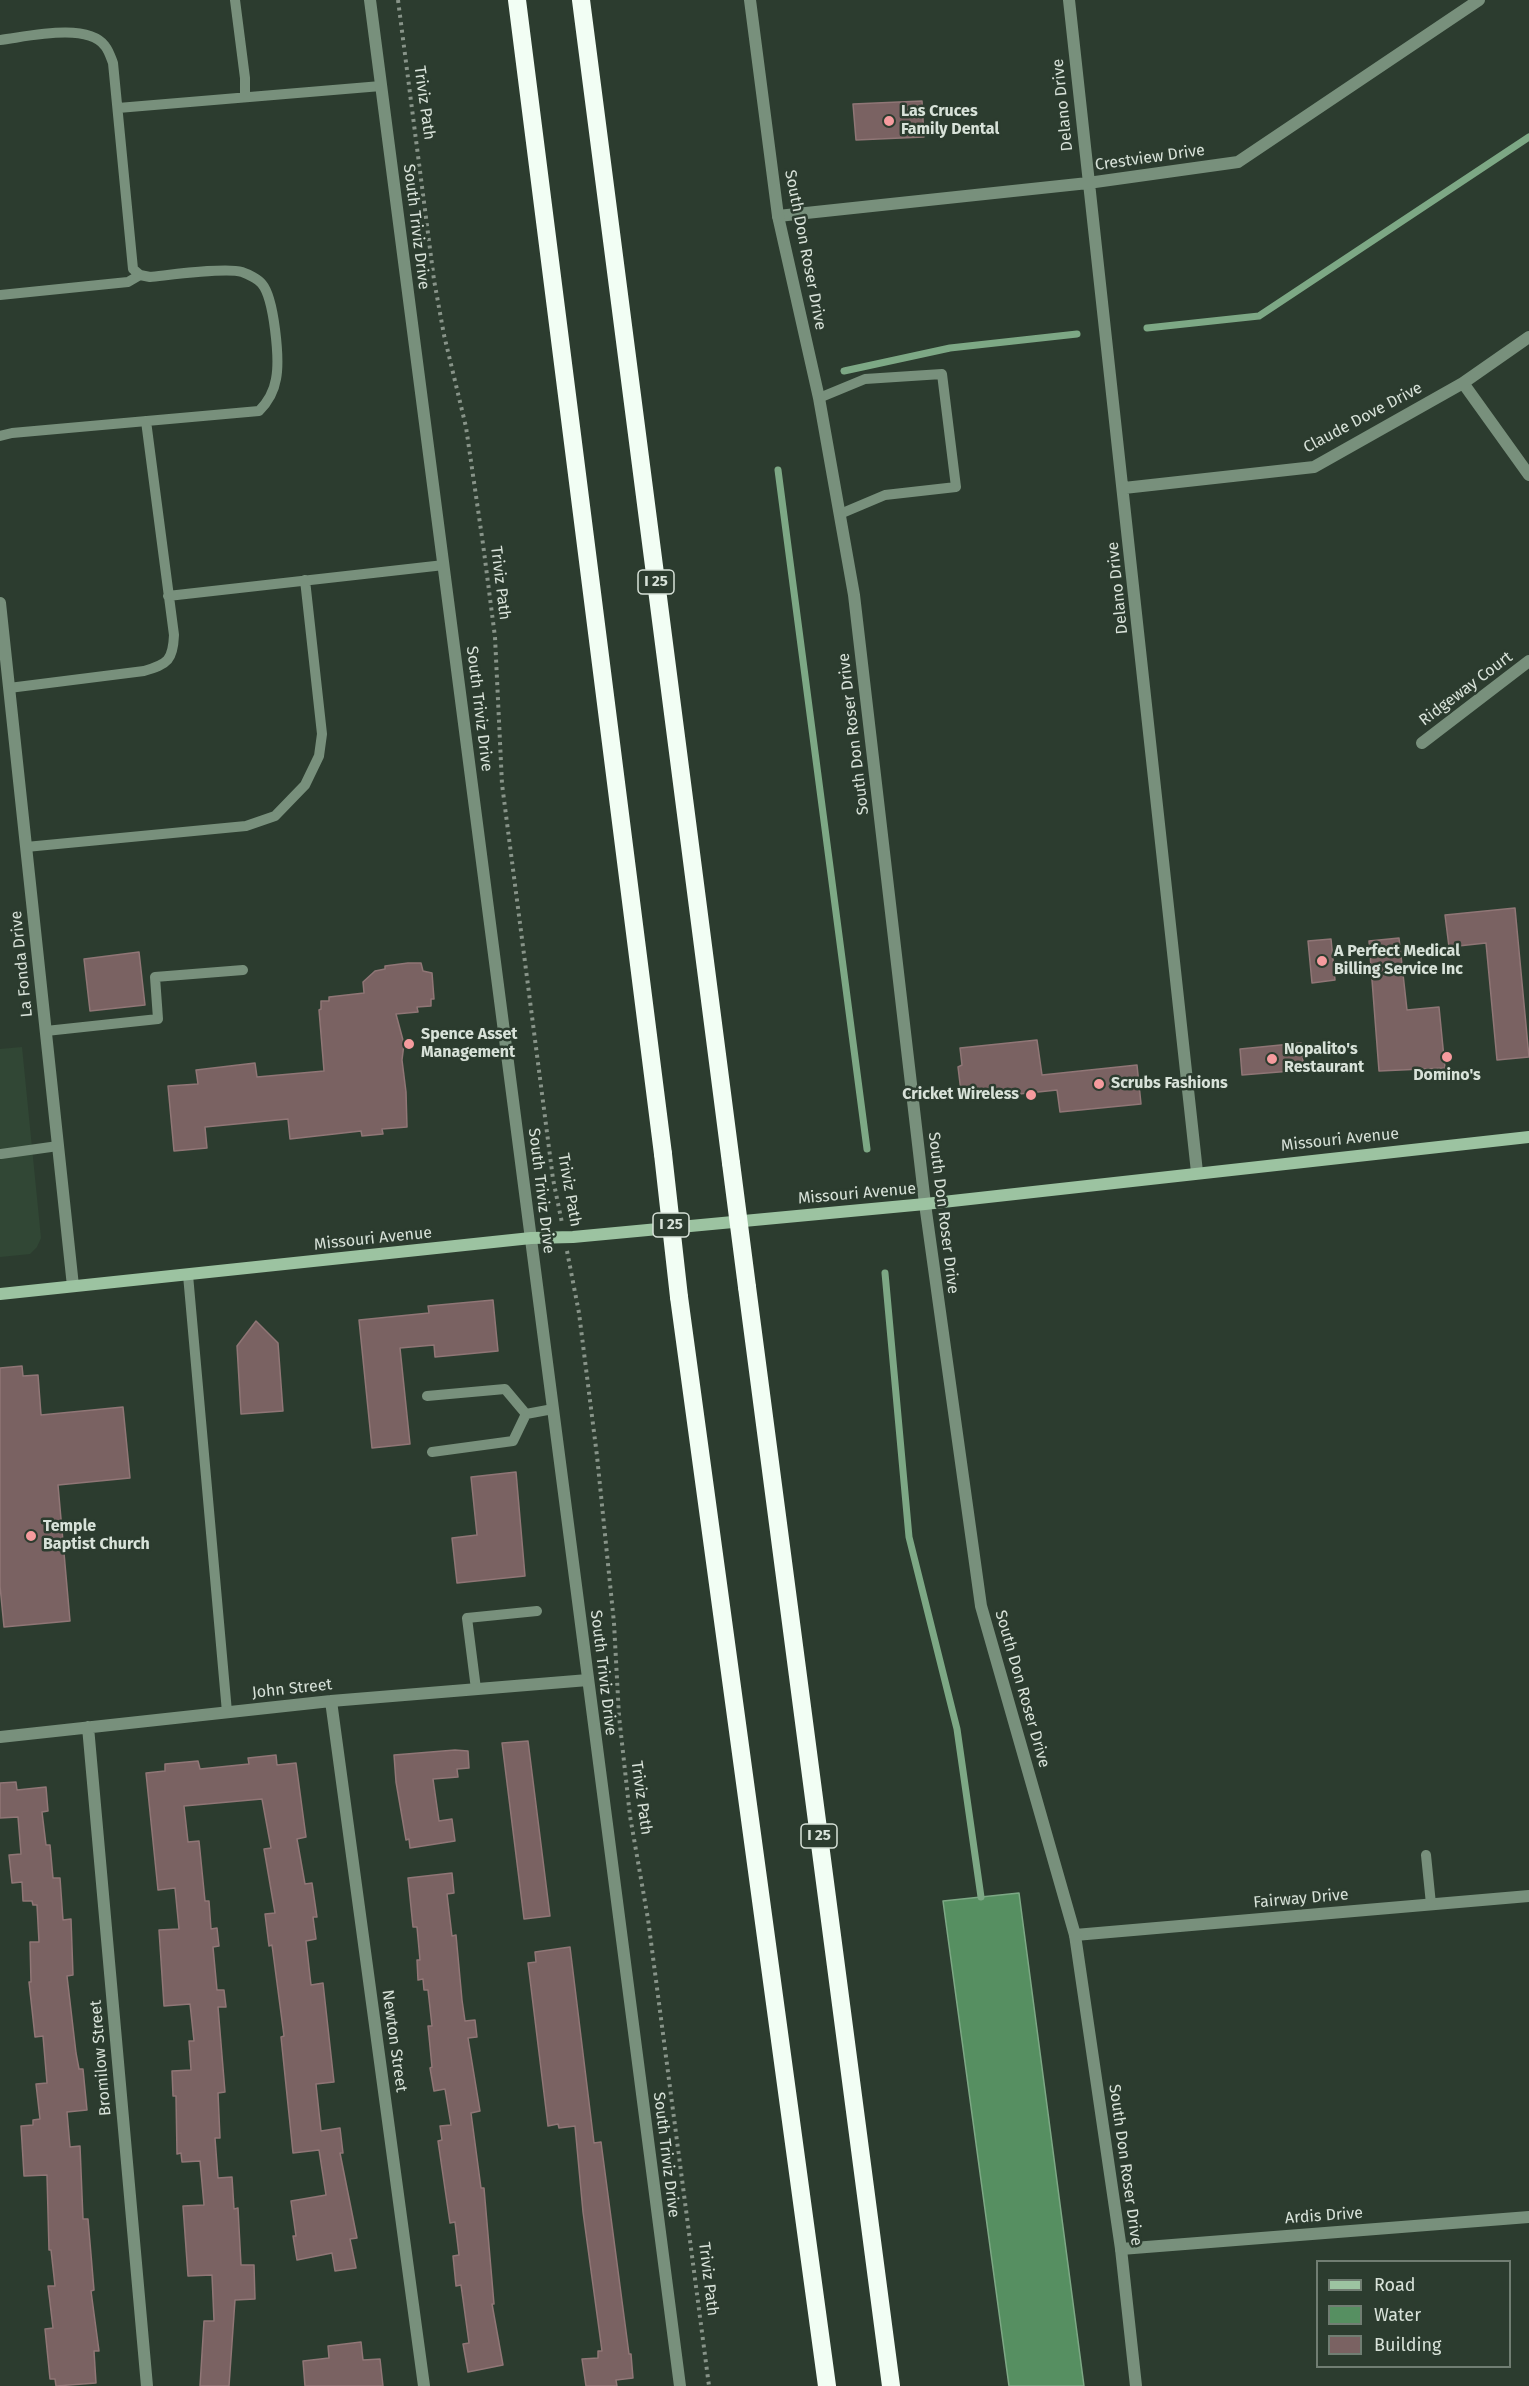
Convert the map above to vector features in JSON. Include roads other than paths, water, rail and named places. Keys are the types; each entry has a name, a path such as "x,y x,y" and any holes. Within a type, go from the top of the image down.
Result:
{"highway":[{"name":"I 25","path":"517,0 663,1154 679,1297 827,2384"},
{"name":"I 25","path":"581,0 891,2386"}],"main road":[{"name":"Missouri Avenue","path":"0,1294 531,1238 565,1237 925,1204 1197,1172 1529,1137"}],"street":[{"name":"South Triviz Drive","path":"370,0 680,2386"},
{"name":"South Don Roser Drive","path":"750,0 778,216 819,398 854,595 925,1204 981,1606 1075,1935 1121,2249 1136,2386"},
{"name":"Delano Drive","path":"1069,0 1197,1172"},
{"name":"Crestview Drive","path":"778,216 1088,183 1238,162 1479,0"},
{"name":"Claude Dove Drive","path":"1124,488 1314,467 1463,382 1529,337"},
{"path":"1463,382 1529,475"},
{"name":"La Fonda Drive","path":"0,603 74,1286"},
{"name":"Ridgeway Court","path":"1422,743 1529,661"},
{"name":"John Street","path":"0,1737 331,1701 588,1680"},
{"name":"Newton Street","path":"331,1701 424,2386"},
{"name":"Bromilow Street","path":"88,1727 147,2386"},
{"name":"Fairway Drive","path":"1075,1935 1529,1896"},
{"name":"Ardis Drive","path":"1121,2249 1529,2217"}],"lane":[{"path":"235,0 245,78 245,96"},
{"path":"0,40 75,32 96,39 105,45 113,63 132,267 140,275 150,277 242,272 261,283 267,293 276,339 276,377 272,394 259,411 12,433 0,436"},
{"path":"118,108 381,86"},
{"path":"0,295 128,282 140,275"},
{"path":"819,398 865,379 942,374 956,487 885,495 840,514"},
{"path":"9,688 144,671 161,665 170,657 174,649 174,635 146,421"},
{"path":"168,596 444,565"},
{"path":"26,847 246,826 275,816 305,784 319,756 321,742 305,580"},
{"path":"46,1031 158,1019 155,977 243,970"},
{"path":"1,1154 58,1146"},
{"path":"188,1275 228,1712"},
{"path":"427,1395 505,1389 526,1414"},
{"path":"526,1414 553,1409"},
{"path":"432,1452 513,1441 526,1414"},
{"path":"476,1689 467,1618 537,1611"},
{"path":"1426,1855 1431,1904"}],"water":[{"path":"1019,1893 1084,2386 1009,2386 943,1901"}],"waterway":[{"path":"1147,328 1259,316 1529,137"},
{"path":"844,371 950,348 1077,334"},
{"path":"778,470 867,1149"},
{"path":"885,1273 909,1537 957,1729 981,1897"}],"place":[{"name":"Las Cruces Family Dental","path":"889,121"},
{"name":"A Perfect Medical Billing Service Inc","path":"1322,961"},
{"name":"Spence Asset Management","path":"409,1044"},
{"name":"Domino's","path":"1447,1057"},
{"name":"Nopalito's Restaurant","path":"1272,1059"},
{"name":"Scrubs Fashions","path":"1099,1084"},
{"name":"Cricket Wireless","path":"1031,1095"},
{"name":"Temple Baptist Church","path":"31,1536"}]}
